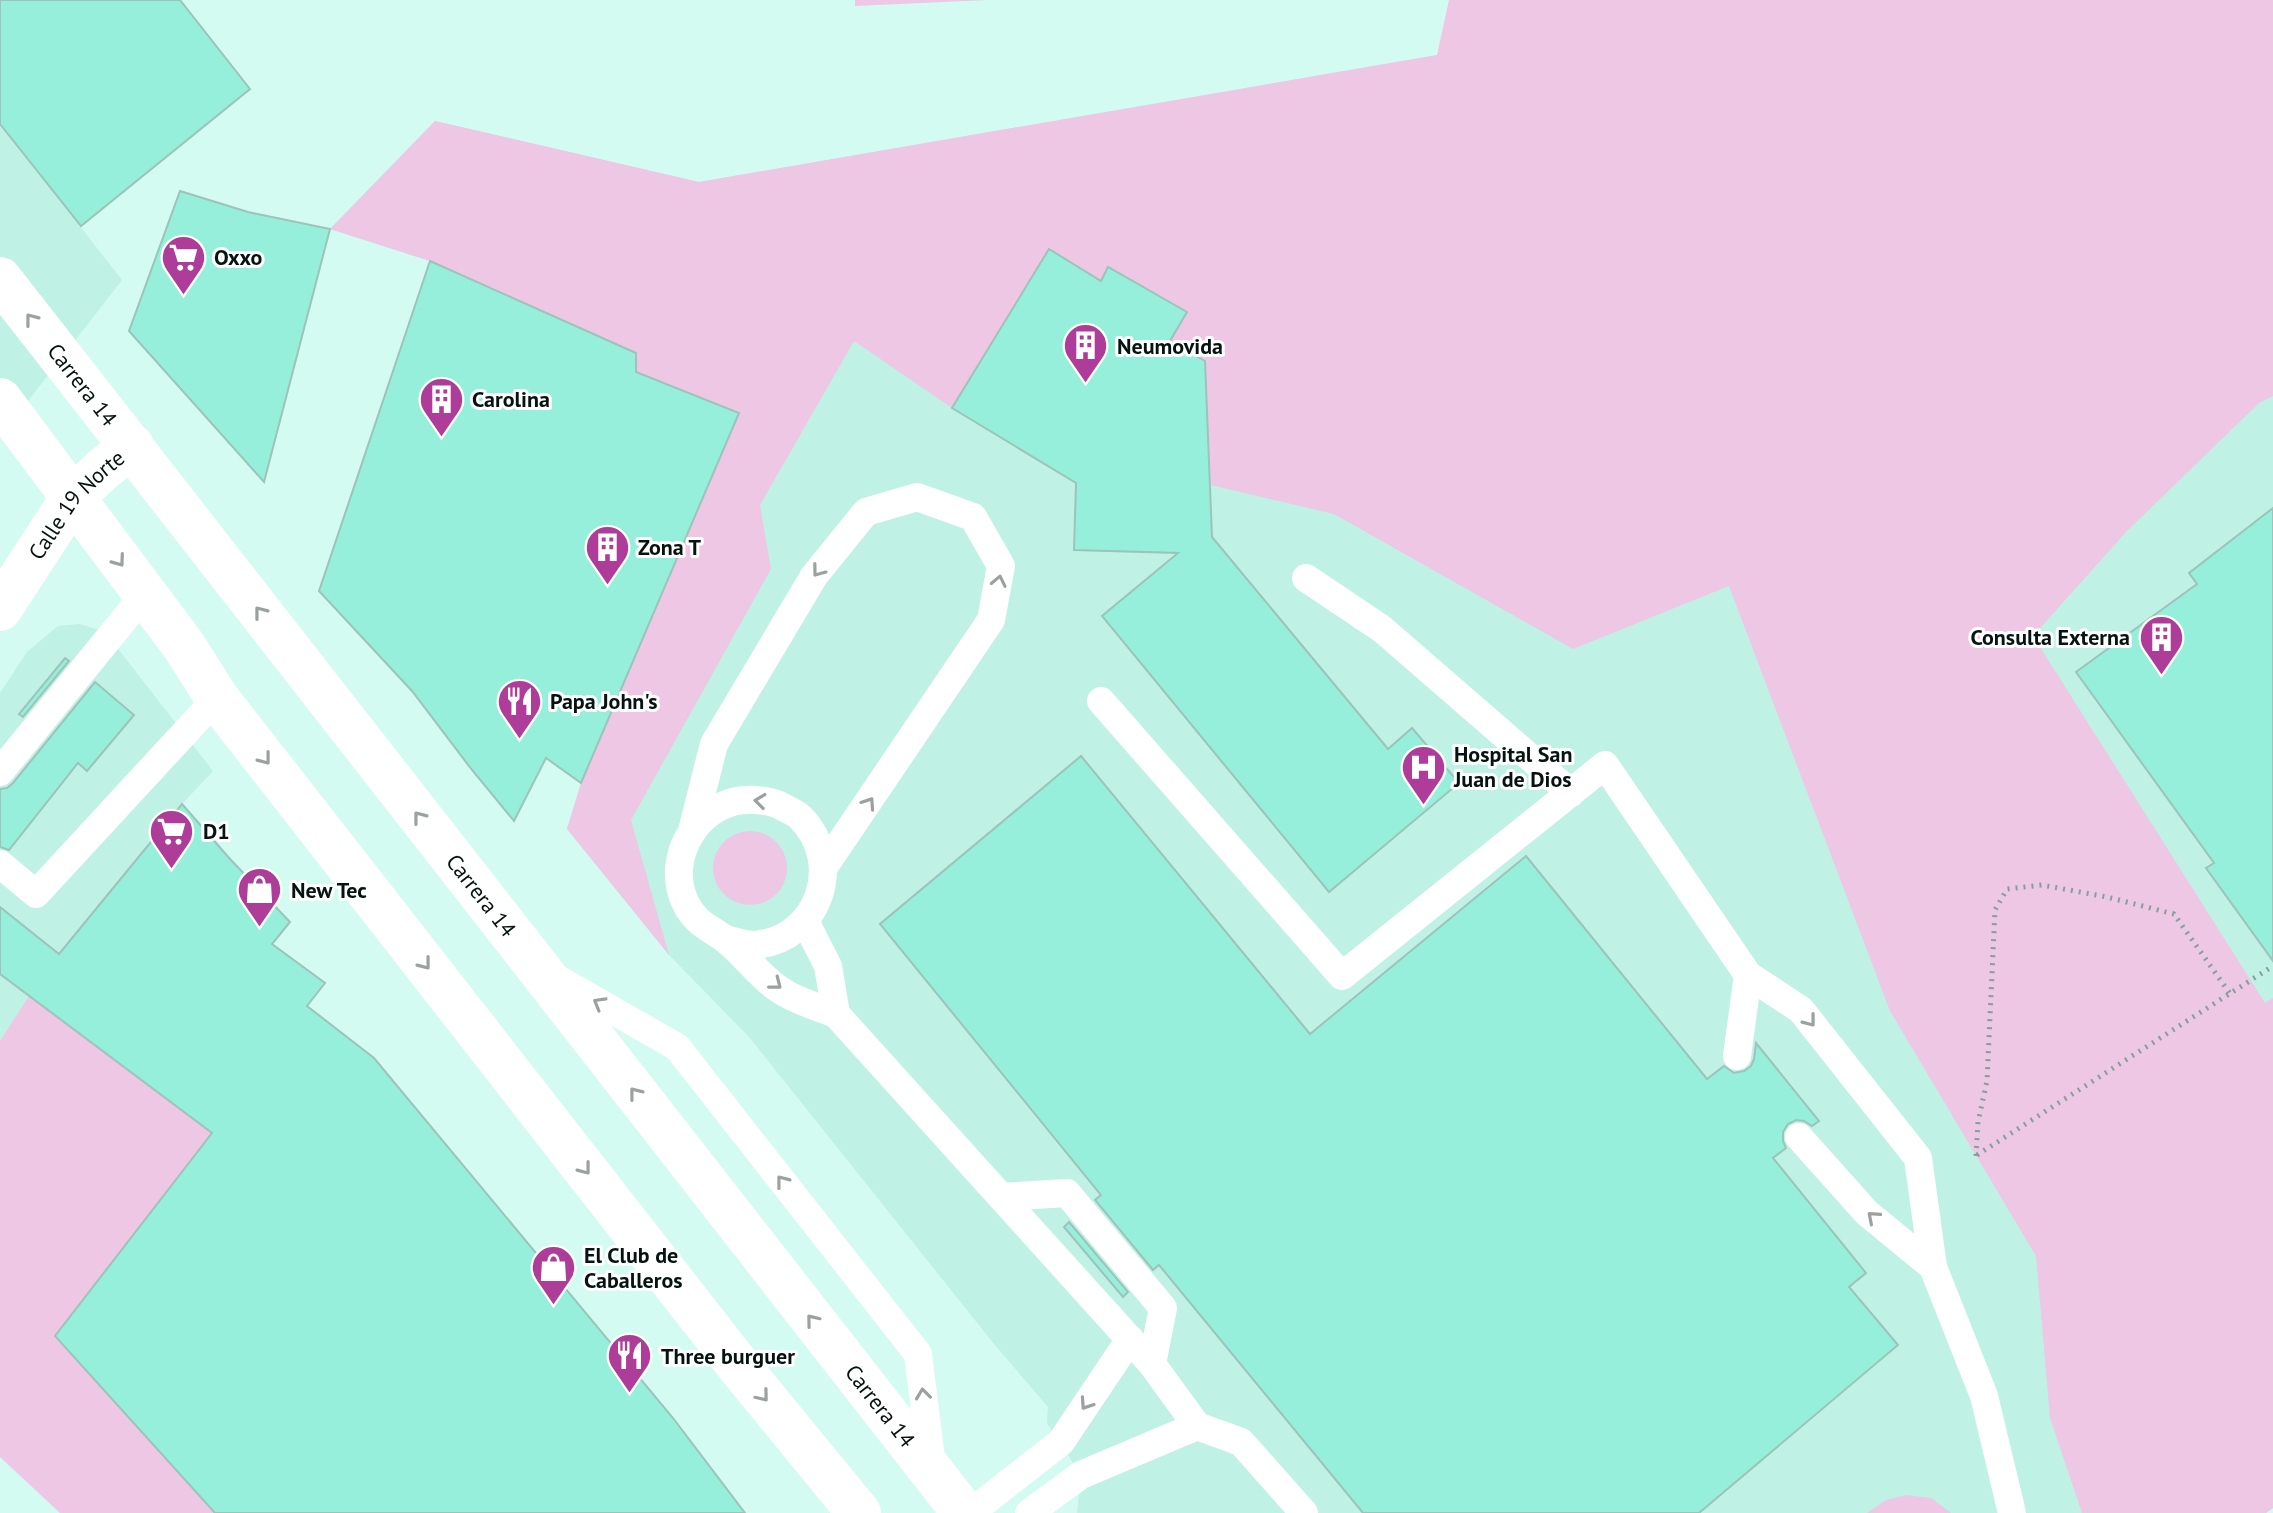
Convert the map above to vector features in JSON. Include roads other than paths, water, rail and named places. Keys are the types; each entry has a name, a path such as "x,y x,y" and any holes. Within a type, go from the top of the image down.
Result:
{"main road":[{"name":"Carrera 14","path":"0,279 536,967 967,1513"},
{"path":"0,400 184,646 217,698 741,1369 859,1513"},
{"name":"Calle 19 Norte","path":"0,609 73,497 132,446"}],"lane":[{"path":"824,867 991,620 1001,566 973,517 917,497 866,512 814,576 714,744 693,827 681,852 679,879 686,904 702,926 725,939 781,990 836,1014 1152,1364 1197,1426 1241,1442 1304,1513"},
{"path":"1306,578 1382,629 1571,793"},
{"path":"0,772 144,595"},
{"path":"0,864 36,894 217,698"},
{"path":"1101,701 1342,976 1605,765 1748,975 1801,1010 1918,1158 1933,1267 1984,1396 2012,1513"},
{"path":"693,827 713,809 742,799 772,801 799,815 817,840 824,867 820,896 805,921 781,938 754,945 725,939"},
{"path":"805,921 828,966 836,1014"},
{"path":"536,967 677,1047 918,1354 933,1471"},
{"path":"1737,1056 1748,975"},
{"path":"1799,1137 1867,1213 1933,1267"},
{"path":"1002,1197 1067,1193 1163,1308 1152,1364"},
{"path":"967,1513 1061,1442 1130,1339"},
{"path":"1029,1513 1081,1475 1197,1426"}],"place":[{"name":"Oxxo","path":"183,296"},
{"name":"Neumovida","path":"1086,385"},
{"name":"Carolina","path":"441,438"},
{"name":"Zona T","path":"607,586"},
{"name":"Consulta Externa","path":"2161,676"},
{"name":"Papa John's","path":"519,740"},
{"name":"Hospital San Juan de Dios","path":"1423,806"},
{"name":"D1","path":"172,870"},
{"name":"New Tec","path":"260,929"},
{"name":"El Club de Caballeros","path":"553,1307"},
{"name":"Three burguer","path":"630,1395"}]}
